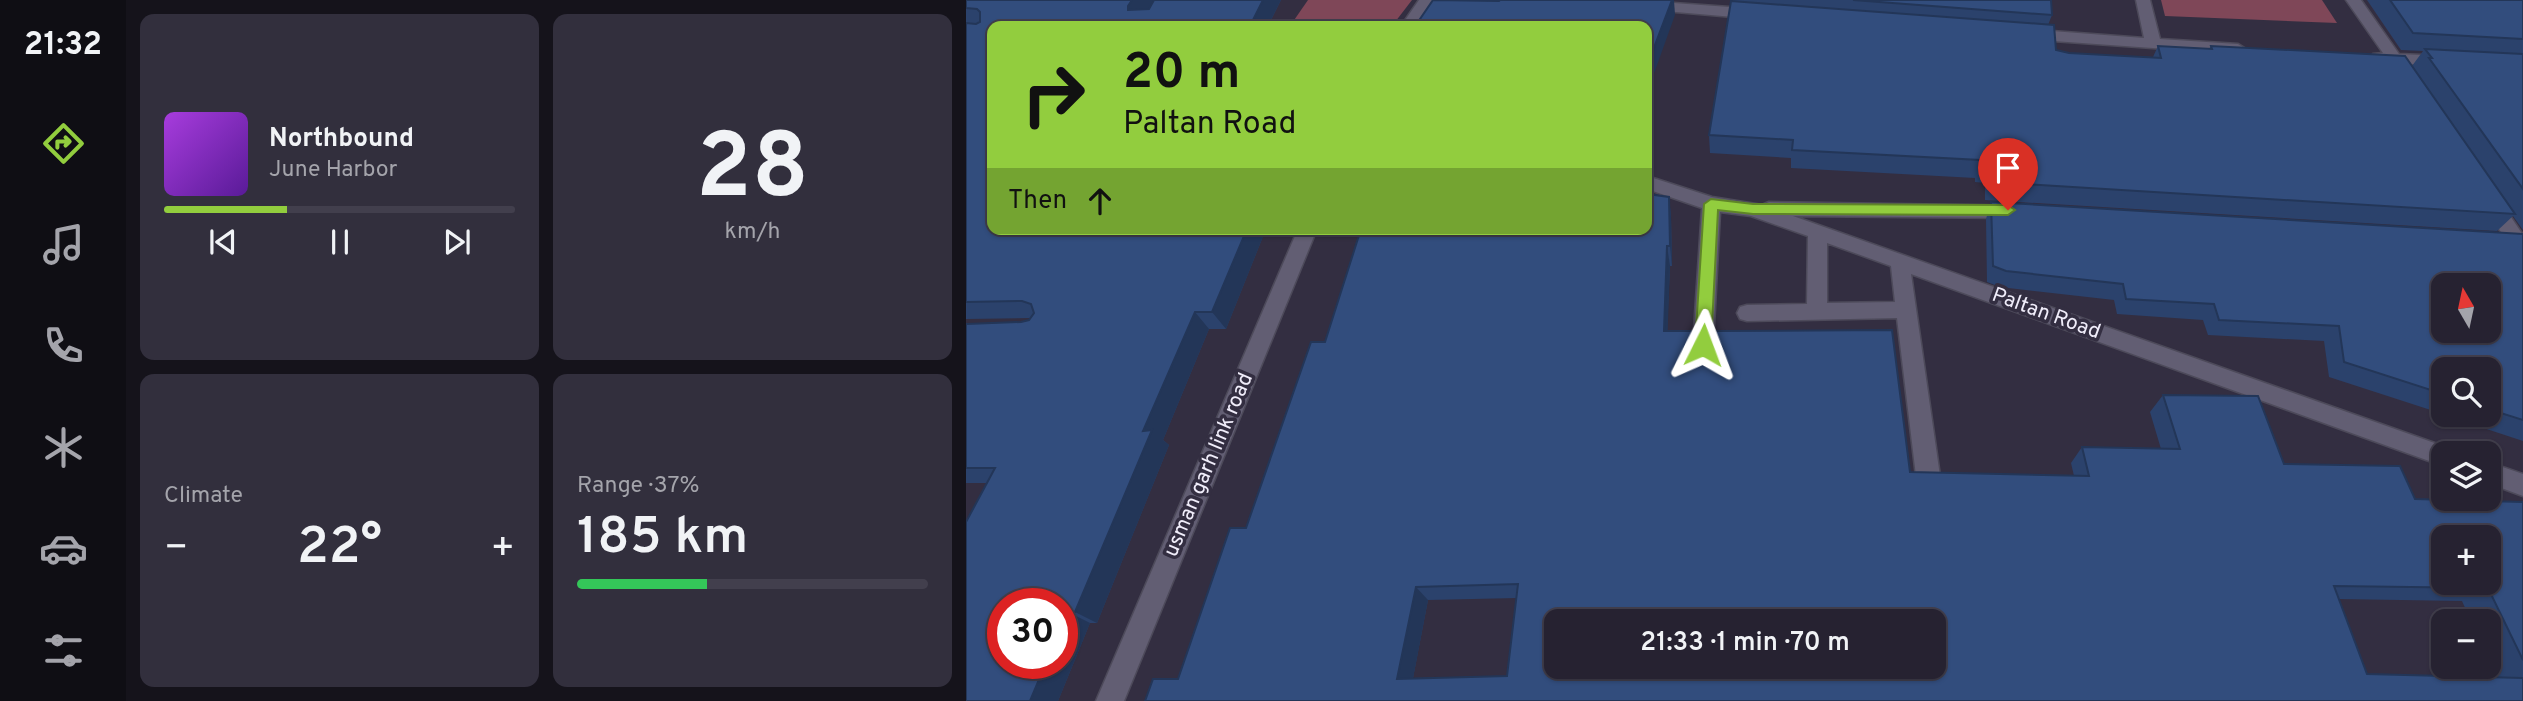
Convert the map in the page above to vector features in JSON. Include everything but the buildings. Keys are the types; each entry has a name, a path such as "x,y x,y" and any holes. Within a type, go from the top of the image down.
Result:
{"street":[{"path":"1412,21 1426,0"},
{"path":"2143,0 2153,44"},
{"path":"2353,0 2410,82"},
{"path":"1632,5 1769,15"},
{"path":"2016,34 2260,51"},
{"path":"2368,57 2459,62"},
{"name":"Paltan Road","path":"1652,184 1711,204 1753,209 2431,452"},
{"path":"2479,185 2521,245"},
{"path":"1703,345 1711,204"},
{"path":"1753,209 1981,209 2036,212"},
{"path":"1817,312 1818,232"},
{"name":"usman garh link road","path":"1110,701 1305,235"},
{"path":"2490,240 2521,245"},
{"path":"1900,261 1928,476"},
{"path":"1747,313 1905,310"},
{"path":"2501,477 2523,485"}],"shaded area":[{"path":"1308,0 1412,0 1396,21 1293,21"},
{"path":"2161,0 2322,0 2337,23 2165,16"}],"route":[{"path":"1703,345 1711,204 1753,209 2008,210"}]}
